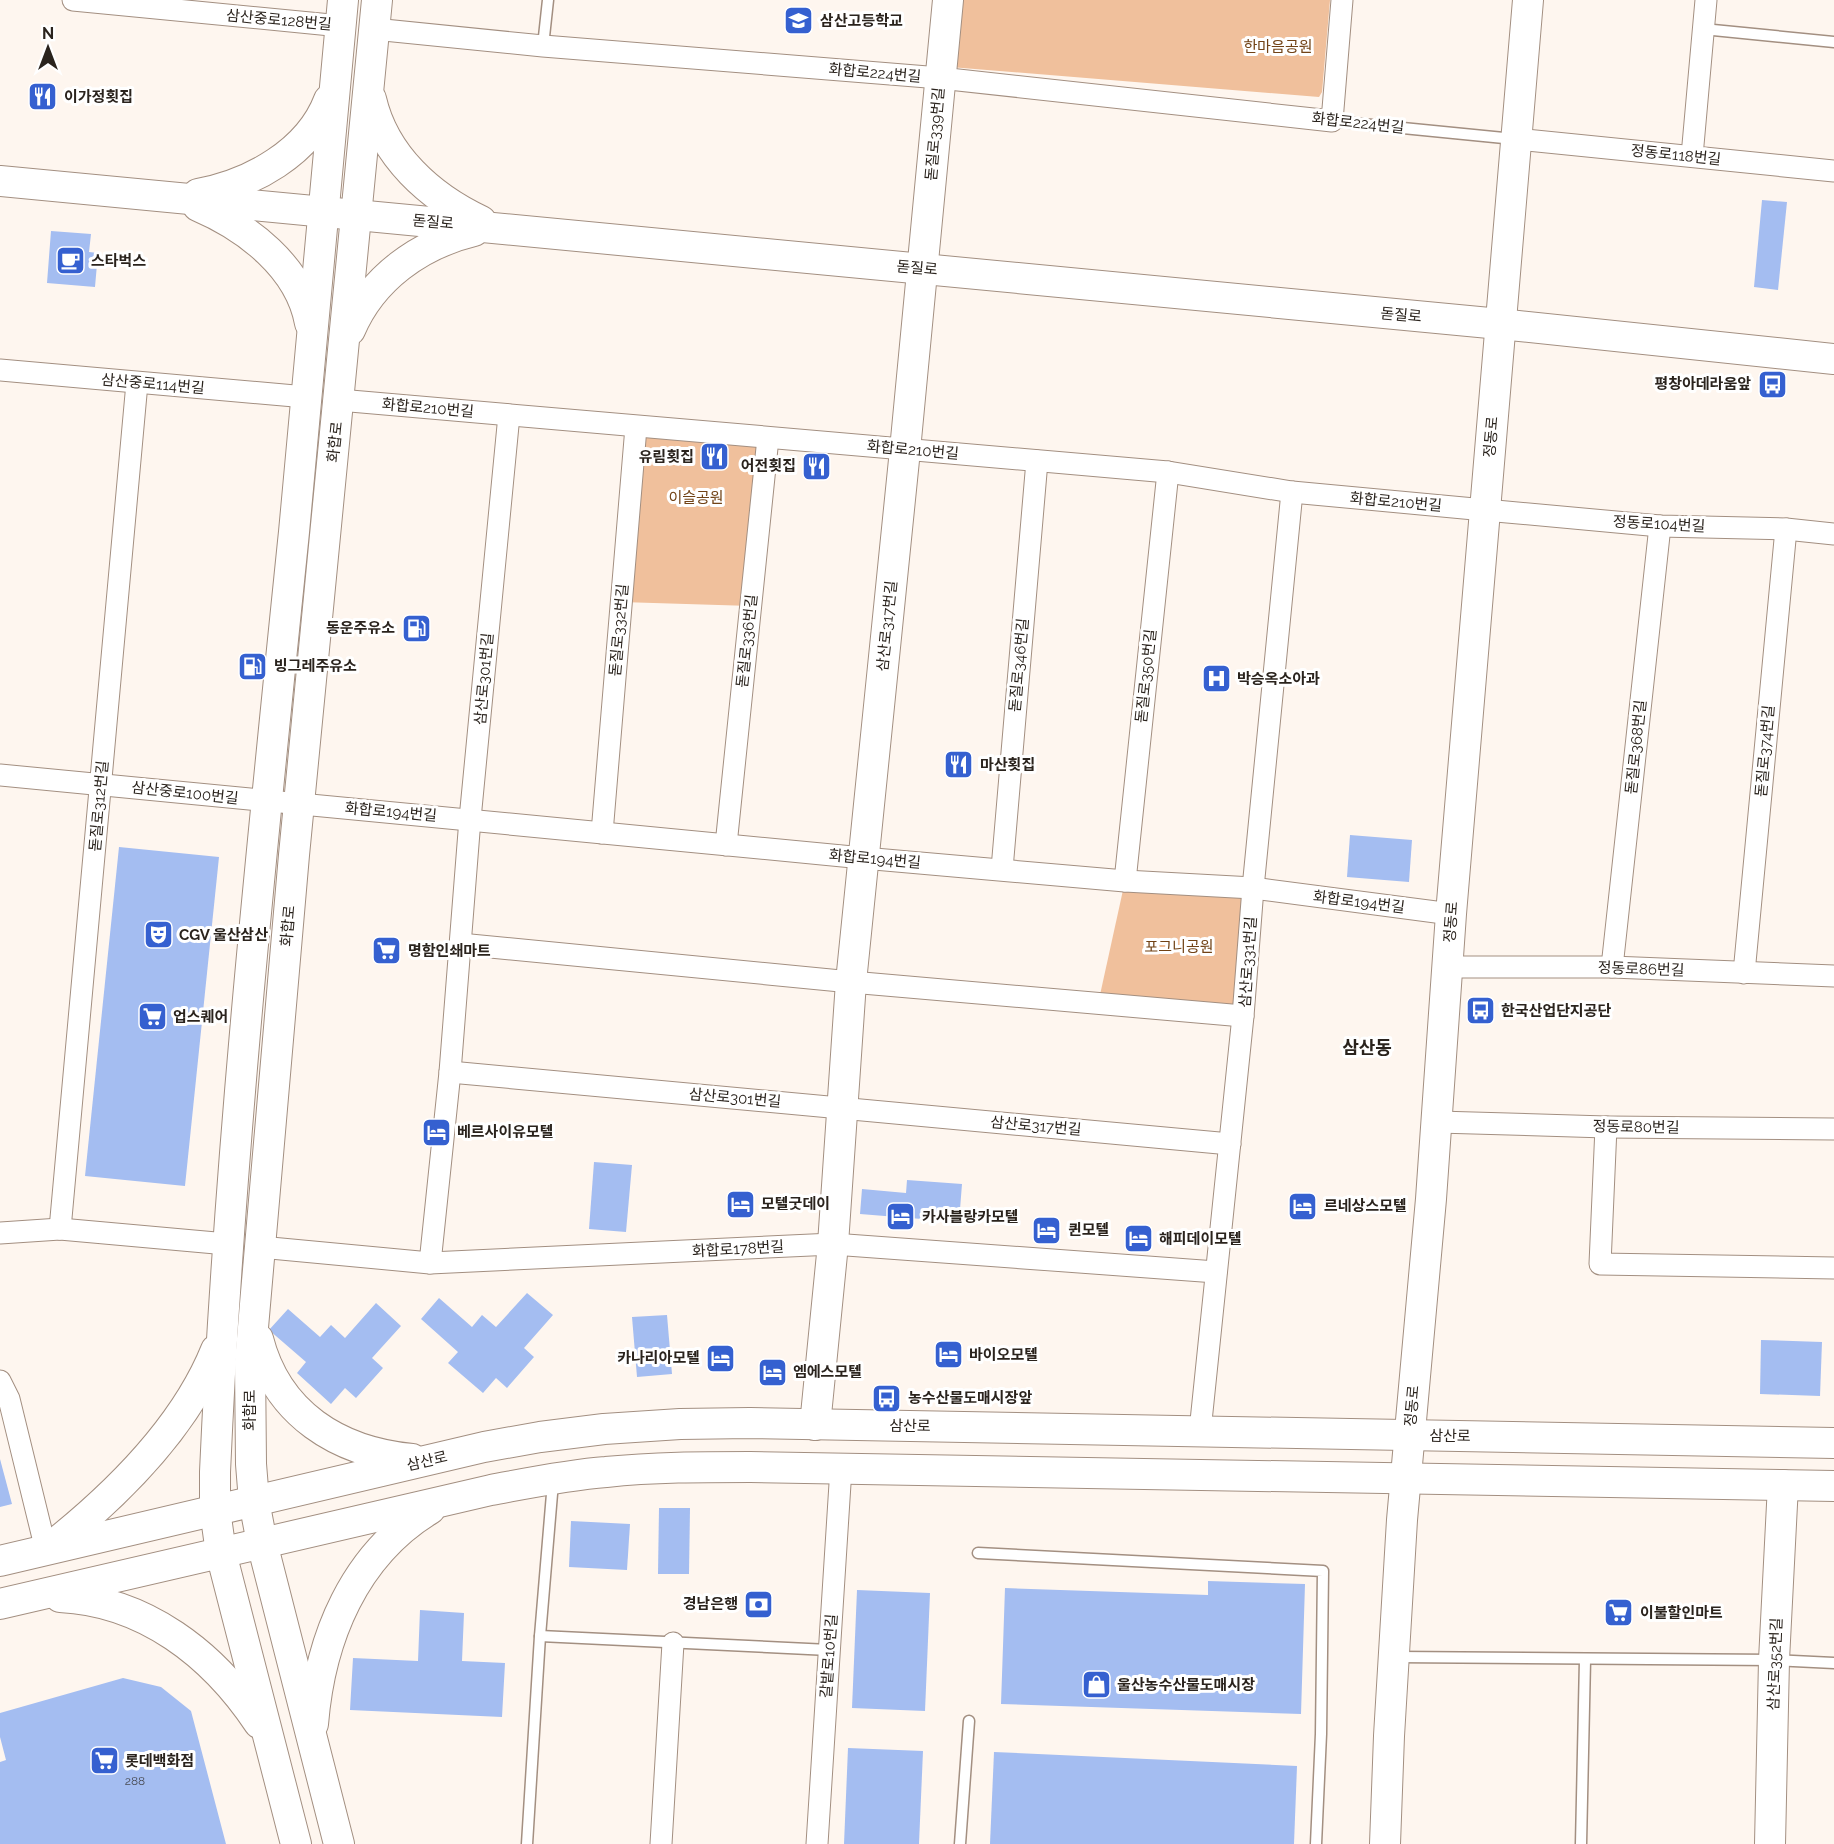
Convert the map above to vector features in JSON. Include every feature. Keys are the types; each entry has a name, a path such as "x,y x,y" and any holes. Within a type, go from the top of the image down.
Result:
{"main road":[{"name":"돋질로339번길","path":"922,268 948,0"},
{"name":"정동로","path":"1385,1844 1406,1478 1438,1122 1451,914 1528,0"},
{"path":"342,13 341,46 345,53 354,58 370,50 376,14"},
{"name":"화합로","path":"296,1844 221,1553 215,1510 215,1472 227,1244 342,13"},
{"name":"화합로","path":"339,1844 262,1544 254,1501 251,1464 250,1385 299,803 376,14"},
{"path":"176,198 229,186 273,165 290,153 313,129 335,86"},
{"path":"369,90 378,122 385,136 402,162 417,178 464,213 501,228"},
{"name":"돋질로","path":"0,181 922,268 1834,358"},
{"path":"176,198 219,215 236,225 268,251 298,289 305,304 312,336"},
{"path":"345,340 361,308 381,283 402,264 435,243 456,235 501,228"},
{"name":"삼산로317번길","path":"815,1425 833,1244 851,982 906,450 922,268"},
{"path":"312,336 320,308 332,302 343,310 345,340"},
{"path":"254,1317 260,1347 272,1377 293,1406 307,1419 321,1430 357,1448 393,1457 433,1459"},
{"path":"46,1550 81,1522 146,1458 196,1390 211,1362 221,1336"},
{"name":"삼산로","path":"0,1561 433,1459 540,1437 680,1424 1834,1443"},
{"path":"13,1601 452,1498 554,1478 679,1467 1834,1486"},
{"name":"삼산로352번길","path":"1770,1844 1774,1660 1783,1485"},
{"path":"315,1748 314,1724 321,1674 338,1618 358,1577 371,1560 409,1523 452,1498"},
{"path":"13,1601 66,1598 116,1606 143,1616 173,1633 212,1665 232,1687 269,1738"}],"street":[{"name":"삼산중로128번길","path":"73,0 342,13"},
{"path":"1332,121 1342,0"},
{"path":"1692,156 1706,0"},
{"name":"화합로224번길","path":"376,14 543,46 940,78 1332,121"},
{"name":"정동로118번길","path":"1517,139 1834,171"},
{"name":"삼산중로114번길","path":"0,370 306,397"},
{"name":"돋질로312번길","path":"60,1229 137,383"},
{"name":"화합로210번길","path":"339,400 1168,472 1292,492 1485,510"},
{"name":"삼산로301번길","path":"430,1263 450,1072 470,819 509,416"},
{"name":"돋질로332번길","path":"602,833 636,426"},
{"name":"돋질로336번길","path":"726,845 768,438"},
{"name":"돋질로346번길","path":"1002,869 1036,461"},
{"name":"돋질로350번길","path":"1125,881 1168,472"},
{"name":"삼산로331번길","path":"1200,1431 1244,1016 1253,888 1292,492"},
{"name":"정동로104번길","path":"1485,510 1660,526 1834,534"},
{"name":"돋질로368번길","path":"1612,968 1660,526"},
{"name":"돋질로374번길","path":"1744,974 1786,530"},
{"name":"삼산중로100번길","path":"0,775 299,803"},
{"name":"화합로194번길","path":"299,803 863,858 1125,881 1253,888 1451,914"},
{"path":"460,944 851,982 1244,1016"},
{"name":"정동로86번길","path":"1448,968 1612,968 1834,976"},
{"name":"삼산로301번길","path":"450,1072 841,1108"},
{"name":"삼산로317번길","path":"841,1108 1230,1144"},
{"name":"정동로80번길","path":"1438,1122 1606,1127 1834,1129"},
{"path":"1606,1127 1599,1264 1834,1269"},
{"path":"0,1233 60,1229 227,1244"},
{"name":"화합로178번길","path":"260,1247 430,1263 833,1244 1216,1272"},
{"path":"0,1381 9,1399 46,1550"},
{"name":"갈밭로10번길","path":"817,1844 841,1468"},
{"path":"661,1844 673,1643"}],"lane":[{"path":"543,46 548,0"},
{"path":"1703,29 1834,42"},
{"name":"화합로224번길","path":"1332,121 1517,139"},
{"path":"527,1844 540,1636 554,1478"},
{"path":"978,1553 1323,1571 1321,1734 1316,1844"},
{"path":"540,1636 829,1650"},
{"path":"1394,1657 1774,1660 1834,1663"},
{"path":"1581,1844 1585,1660"},
{"path":"960,1844 969,1721"}],"green space":[{"name":"한마음공원","path":"955,0 1330,0 1322,92 1319,97 950,67"},
{"name":"이슬공원","path":"636,427 768,438 751,606 621,602"},
{"name":"포그니공원","path":"1125,881 1253,888 1243,1016 1098,1004"}],"building":[{"path":"1762,200 1787,202 1778,290 1754,287"},
{"path":"51,231 91,234 89,252 98,253 95,287 47,283"},
{"path":"1350,835 1412,840 1409,882 1347,877"},
{"name":"업스퀘어","path":"119,847 219,857 185,1186 85,1176"},
{"path":"594,1162 632,1165 626,1232 589,1229"},
{"path":"907,1180 962,1184 959,1222 860,1214 862,1189 906,1193"},
{"path":"527,1293 553,1315 524,1348 534,1357 507,1388 496,1378 483,1393 448,1363 458,1352 421,1319 439,1298 472,1327 482,1315 496,1327"},
{"path":"376,1303 401,1326 372,1358 383,1368 356,1398 345,1388 331,1404 297,1373 306,1362 269,1330 288,1309 320,1337 331,1325 345,1338"},
{"path":"667,1315 672,1374 637,1377 632,1317"},
{"path":"1761,1340 1822,1342 1820,1396 1760,1394"},
{"path":"0,1459 12,1504 0,1507"},
{"path":"659,1508 690,1508 689,1574 658,1574"},
{"path":"571,1521 630,1524 627,1570 569,1567"},
{"path":"1208,1581 1305,1584 1301,1714 1001,1704 1005,1588 1208,1595"},
{"path":"857,1590 930,1593 925,1711 852,1708"},
{"path":"420,1610 464,1613 462,1661 505,1663 502,1717 350,1710 353,1658 418,1661"},
{"name":"롯데백화점","path":"123,1678 161,1687 191,1711 226,1844 0,1844 0,1762 6,1760 0,1737 0,1713"},
{"path":"848,1748 923,1751 919,1844 844,1844"},
{"path":"994,1752 1297,1766 1294,1844 990,1844"}],"place":[{"name":"삼산고등학교","path":"799,21"},
{"name":"이가정횟집","path":"43,97"},
{"name":"스타벅스","path":"70,261"},
{"name":"평창아데라움앞","path":"1772,384"},
{"name":"유림횟집","path":"715,457"},
{"name":"어전횟집","path":"817,466"},
{"name":"동운주유소","path":"416,628"},
{"name":"빙그레주유소","path":"253,666"},
{"name":"박승옥소아과","path":"1216,679"},
{"name":"마산횟집","path":"959,765"},
{"name":"CGV 울산삼산","path":"158,935"},
{"name":"명함인쇄마트","path":"387,951"},
{"name":"한국산업단지공단","path":"1480,1011"},
{"name":"업스퀘어","path":"152,1017"},
{"name":"베르사이유모텔","path":"436,1132"},
{"name":"모텔굿데이","path":"740,1204"},
{"name":"르네상스모텔","path":"1303,1206"},
{"name":"카사블랑카모텔","path":"901,1217"},
{"name":"퀸모텔","path":"1047,1230"},
{"name":"해피데이모텔","path":"1138,1239"},
{"name":"바이오모텔","path":"948,1355"},
{"name":"카나리아모텔","path":"721,1358"},
{"name":"엠에스모텔","path":"772,1372"},
{"name":"농수산물도매시장앞","path":"887,1398"},
{"name":"경남은행","path":"759,1604"},
{"name":"이불할인마트","path":"1619,1613"},
{"name":"울산농수산물도매시장","path":"1096,1685"},
{"name":"롯데백화점","path":"104,1761"}],"district":[{"name":"삼산동","path":"1367,1048"}]}
